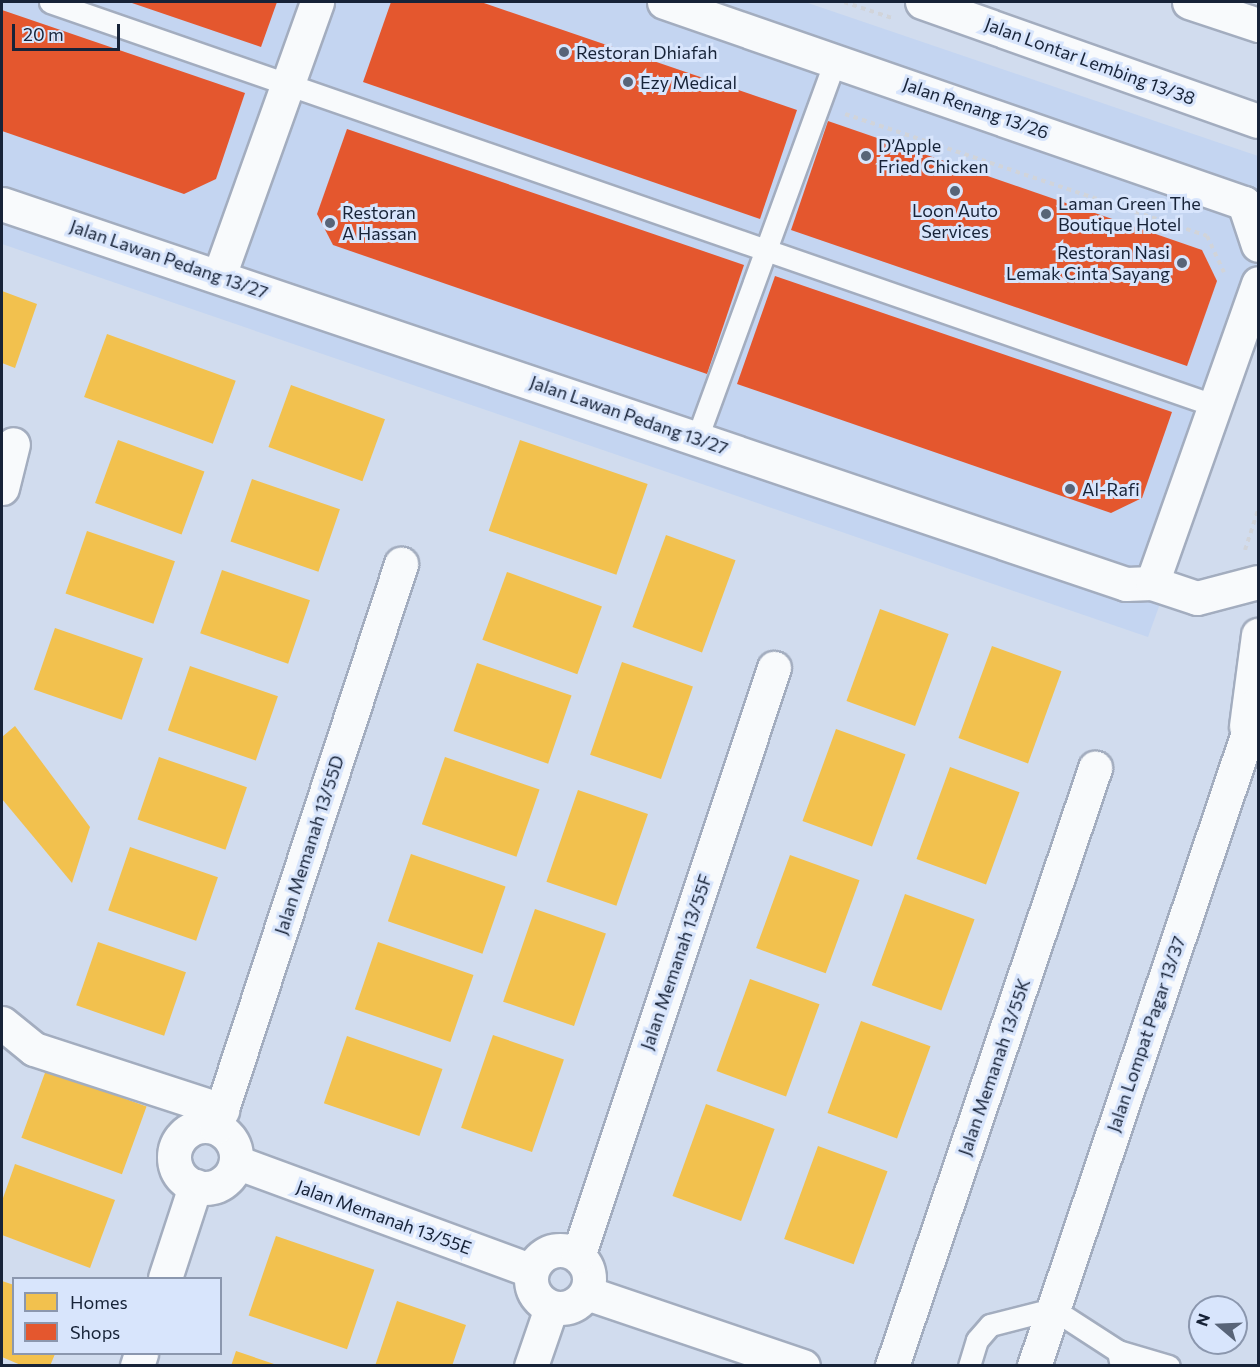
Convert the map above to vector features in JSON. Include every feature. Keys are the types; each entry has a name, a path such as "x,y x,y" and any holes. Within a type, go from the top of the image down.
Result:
{"street":[{"path":"219,276 317,2"},
{"name":"Jalan Renang 13/26","path":"664,2 836,59 1244,203 1258,245"},
{"name":"Jalan Lontar Lembing 13/38","path":"922,2 1258,121"},
{"path":"1189,2 1258,25"},
{"name":"Jalan Lawan Pedang 13/27","path":"2,204 1126,584 1152,583 1197,598 1258,582"},
{"path":"1152,583 1216,406 1244,282"},
{"path":"2,488 13,444"},
{"name":"Jalan Memanah 13/55D","path":"219,1119 401,564"},
{"path":"1244,747 1258,635"},
{"name":"Jalan Memanah 13/55F","path":"578,1256 774,668"},
{"name":"Jalan Lompat Pagar 13/37","path":"1034,1365 1258,703"},
{"name":"Jalan Memanah 13/55K","path":"892,1365 1095,768"},
{"path":"2,1023 34,1049 219,1119 232,1141 236,1162 228,1178 212,1187 195,1186 181,1177 174,1162 176,1146 185,1132 219,1119"},
{"name":"Jalan Memanah 13/55E","path":"236,1162 532,1271"},
{"path":"165,1277 195,1186"},
{"path":"560,1250 578,1256 589,1272 587,1293 572,1307 551,1308 534,1294 532,1271 543,1256 560,1250"},
{"path":"587,1293 803,1365"},
{"path":"531,1365 551,1308"}],"lane":[{"path":"50,2 766,248 1216,406"},
{"path":"697,438 836,59"},
{"path":"969,1365 977,1340 990,1325 1053,1309 1120,1358 1169,1365"}],"path":[{"path":"819,105 1207,236 1244,282"}],"shaded area":[{"path":"2,2 805,2 1258,156 1258,331 1148,637 2,244"}],"building: Homes":[{"path":"2,291 37,304 15,368 2,363"},
{"path":"107,334 236,381 213,444 84,397"},
{"path":"291,385 385,419 362,481 268,447"},
{"path":"118,440 204,471 182,534 95,503"},
{"path":"520,440 648,484 616,575 489,531"},
{"path":"252,479 340,509 318,572 231,541"},
{"path":"87,531 175,561 153,624 66,593"},
{"path":"666,535 736,560 702,652 632,627"},
{"path":"222,570 310,600 288,664 200,633"},
{"path":"507,572 602,607 577,674 482,640"},
{"path":"880,609 949,634 915,726 846,701"},
{"path":"55,628 143,658 122,720 34,689"},
{"path":"992,646 1062,671 1028,763 958,738"},
{"path":"622,662 693,686 661,779 590,755"},
{"path":"477,663 572,696 548,764 454,731"},
{"path":"190,666 278,696 256,761 168,730"},
{"path":"15,726 90,827 72,883 2,799 2,737"},
{"path":"836,729 906,754 872,846 802,821"},
{"path":"159,757 247,787 225,850 138,819"},
{"path":"445,757 540,790 516,857 422,824"},
{"path":"950,767 1020,792 986,884 916,859"},
{"path":"578,790 648,814 616,906 546,882"},
{"path":"130,847 218,877 196,941 108,910"},
{"path":"411,854 506,887 482,954 388,921"},
{"path":"790,855 860,880 826,973 756,948"},
{"path":"905,894 975,919 941,1010 872,985"},
{"path":"535,909 606,933 574,1026 503,1002"},
{"path":"98,942 186,972 164,1036 76,1005"},
{"path":"378,942 473,975 450,1042 355,1009"},
{"path":"750,979 820,1004 786,1096 716,1071"},
{"path":"861,1021 931,1046 897,1138 827,1113"},
{"path":"493,1035 564,1059 532,1152 461,1128"},
{"path":"347,1036 442,1069 419,1136 324,1103"},
{"path":"46,1070 147,1107 122,1174 21,1138"},
{"path":"706,1104 775,1129 741,1221 672,1196"},
{"path":"818,1146 888,1171 854,1264 784,1239"},
{"path":"15,1164 115,1200 90,1268 2,1235 2,1201"},
{"path":"276,1236 374,1270 347,1349 249,1315"},
{"path":"2,1281 12,1284 12,1355 55,1355 50,1366 23,1366 2,1357"},
{"path":"397,1301 466,1325 452,1366 375,1366"},
{"path":"236,1351 277,1365 277,1366 231,1366"}],"building: Shops":[{"path":"129,2 277,2 261,47"},
{"path":"391,2 481,2 797,110 760,219 363,82"},
{"path":"2,10 245,93 216,179 184,194 2,131"},
{"path":"828,121 1202,250 1217,281 1187,366 791,230"},
{"path":"347,129 744,265 707,374 333,245 317,214"},
{"path":"775,276 1172,412 1142,498 1111,513 737,384"}],"place":[{"name":"Restoran Dhiafah","path":"564,52"},
{"name":"Ezy Medical","path":"628,82"},
{"name":"D’Apple Fried Chicken","path":"866,156"},
{"name":"Loon Auto Services","path":"955,191"},
{"name":"Laman Green The Boutique Hotel","path":"1046,214"},
{"name":"Restoran A Hassan","path":"330,223"},
{"name":"Restoran Nasi Lemak Cinta Sayang","path":"1182,263"},
{"name":"Al-Rafi","path":"1070,489"}]}
